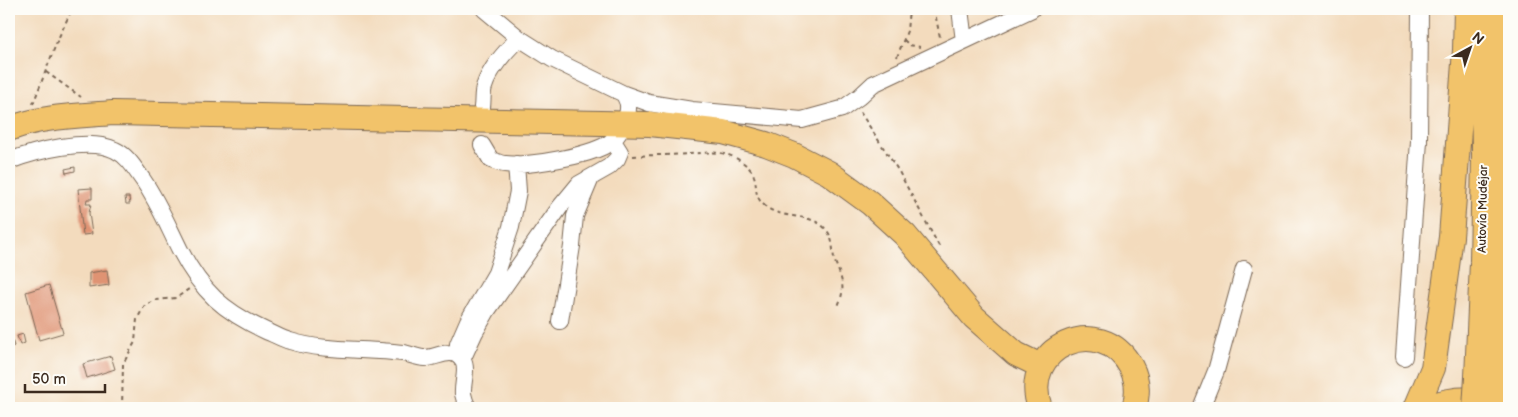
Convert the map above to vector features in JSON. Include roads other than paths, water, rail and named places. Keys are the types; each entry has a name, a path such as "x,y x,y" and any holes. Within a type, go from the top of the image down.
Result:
{"highway":[{"path":"1416,408 1433,368 1452,237 1465,50 1466,9"},
{"name":"Autovía Mudéjar","path":"1482,9 1484,165 1482,262 1487,377 1494,408"},
{"name":"Autovía Mudéjar","path":"1475,408 1487,377 1503,160 1501,9"},
{"path":"14,127 61,117 113,113 618,140 650,124 723,132 766,144 794,155 829,173 870,203 905,235 981,323 1016,354 1041,366"},
{"path":"1040,408 1036,382 1041,366 1052,352 1066,343 1082,339 1099,340 1114,347 1127,358 1135,373 1137,390 1134,408"},
{"path":"1425,408 1437,403 1463,399 1489,401 1509,408"}],"street":[{"path":"484,9 519,38 552,59 624,94 649,103 692,110 802,120 842,109 873,84 1032,9"},
{"path":"960,9 964,41"},
{"path":"1404,357 1420,141 1420,9"},
{"path":"482,107 483,88 493,69 504,53 519,38"},
{"path":"458,356 560,207 579,184 609,167 628,105 624,94"},
{"path":"482,145 491,160 506,165 530,164 567,158 618,140"},
{"path":"9,161 53,149 81,145 101,145 114,149 123,154 155,199 181,251 204,287 214,299 229,311 290,341 310,345 402,353 425,358 450,352 458,356 465,366 463,397 468,408"},
{"path":"458,356 468,321 496,273 511,226 518,191 516,164"},
{"path":"560,321 575,216 592,176"},
{"path":"1201,408 1216,371 1244,269"}]}
